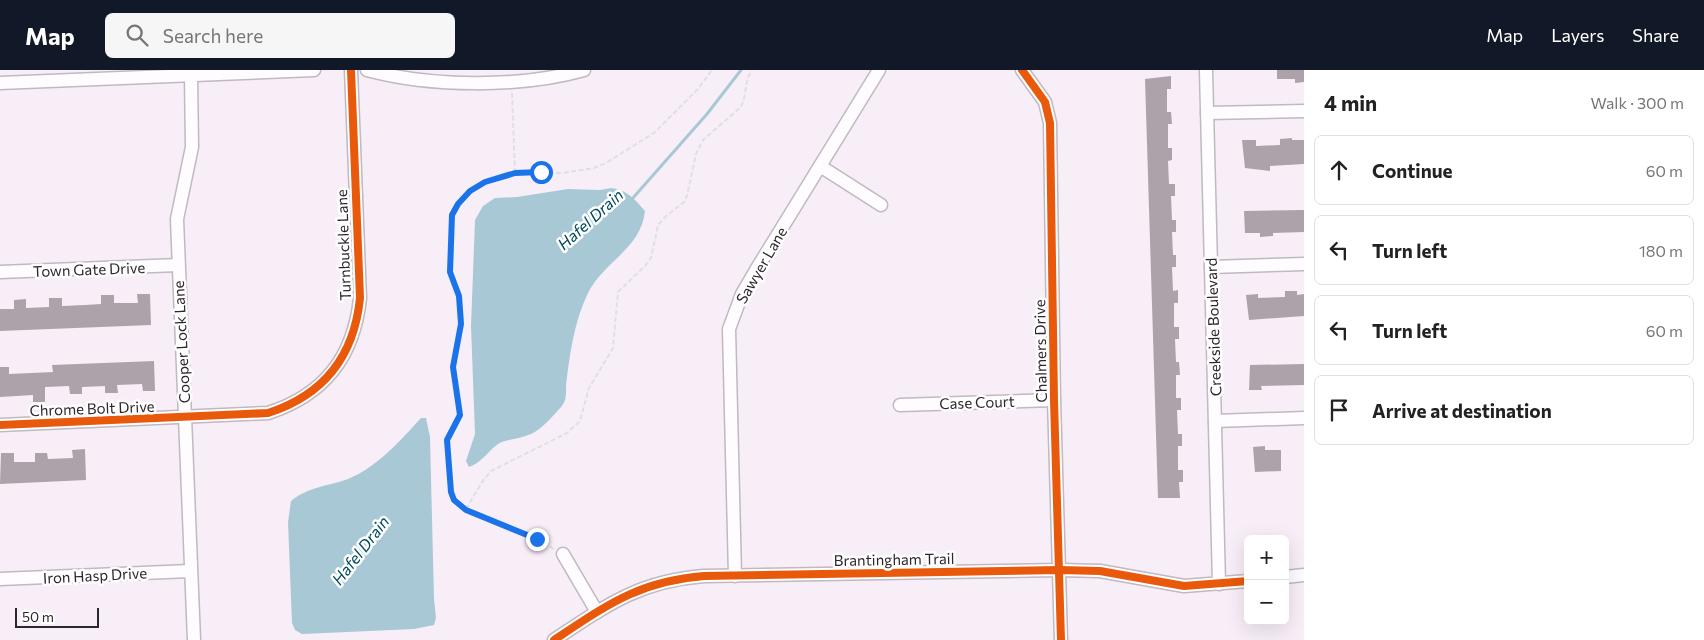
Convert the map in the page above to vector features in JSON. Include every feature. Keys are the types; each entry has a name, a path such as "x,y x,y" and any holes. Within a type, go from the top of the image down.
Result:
{"street":[{"path":"0,83 314,70"},
{"name":"Turnbuckle Lane","path":"184,417 268,414 292,406 307,397 324,381 352,340 358,319 360,298 351,70"},
{"path":"367,70 418,80 508,77 538,80 584,70"},
{"name":"Sawyer Lane","path":"735,576 730,329 742,294 879,70"},
{"name":"Chalmers Drive","path":"1022,70 1045,102 1050,123 1054,400 1061,640"},
{"name":"Creekside Boulevard","path":"1206,70 1220,584"},
{"name":"Cooper Lock Lane","path":"191,75 192,147 177,219 194,640"},
{"path":"1207,113 1304,111"},
{"path":"820,166 881,205"},
{"path":"1211,266 1304,264"},
{"name":"Town Gate Drive","path":"0,272 178,265"},
{"name":"Case Court","path":"900,404 1054,400"},
{"name":"Chrome Bolt Drive","path":"0,425 184,417"},
{"path":"1216,421 1304,418"},
{"path":"563,554 597,612"},
{"name":"Iron Hasp Drive","path":"0,579 190,570"},
{"name":"Brantingham Trail","path":"554,640 624,596 661,582 704,576 1059,570 1100,571 1184,586 1244,581"},
{"path":"1289,577 1304,575"}],"path":[{"path":"563,554 537,539 466,510 454,500 451,492 446,449 450,432 460,415 453,356 459,339 460,306 450,272 450,224 458,204 470,191 485,182 515,173 562,173 594,168 606,163 654,133 698,89 712,70"},
{"path":"466,510 491,471 567,433 580,420 589,388 613,348 618,292 651,258 658,225 684,202 687,196 692,165 703,140 741,106 744,100 746,79 752,70"},
{"path":"508,77 515,173"}],"water":[{"path":"611,188 622,191 630,196 645,211 637,235 595,282 583,304 573,338 564,402 551,418 535,432 498,444 479,461 469,467 466,461 475,434 471,326 475,220 483,206 495,198 517,197 568,189 600,190"},
{"path":"421,418 426,418 430,437 436,618 434,625 414,629 302,634 295,630 292,623 288,522 291,501 318,487 348,479 369,468 388,453"}],"building":[{"path":"1277,70 1304,70 1304,82 1295,83 1295,79 1277,79"},
{"path":"1171,76 1171,89 1167,89 1167,112 1171,112 1172,124 1168,124 1168,148 1172,148 1172,160 1168,161 1169,184 1175,184 1175,196 1171,196 1172,220 1176,220 1176,232 1172,232 1173,255 1176,255 1176,267 1172,267 1173,291 1178,290 1178,303 1174,303 1174,327 1179,327 1179,339 1175,339 1176,362 1179,362 1180,375 1176,375 1176,398 1181,398 1181,410 1177,410 1178,434 1182,434 1182,446 1178,446 1178,470 1183,470 1183,482 1179,482 1180,498 1158,498 1145,79"},
{"path":"1292,138 1292,140 1304,140 1304,164 1270,166 1270,171 1245,168 1242,140 1256,140 1256,146 1280,145 1280,139"},
{"path":"1304,210 1304,232 1273,233 1273,236 1260,237 1260,233 1245,233 1244,211"},
{"path":"1285,291 1297,291 1297,295 1304,294 1304,316 1249,320 1246,295 1258,294 1258,298 1285,297"},
{"path":"137,294 150,294 151,325 0,331 0,309 14,309 14,300 26,299 26,308 49,307 49,298 62,298 62,306 101,304 101,295 114,295 114,303 138,303"},
{"path":"154,361 155,391 143,391 142,384 117,385 118,393 105,393 105,386 82,387 82,394 70,394 69,386 45,387 45,402 33,402 33,395 0,397 0,367 9,367 9,374 53,372 52,365"},
{"path":"1304,364 1304,385 1261,386 1262,390 1249,390 1250,365"},
{"path":"1265,446 1265,450 1281,450 1281,471 1255,472 1253,447"},
{"path":"85,449 86,480 0,484 1,453 14,453 14,462 35,462 35,453 47,453 48,459 73,458 72,450"}],"waterway":[{"name":"Hafel Drain","path":"632,199 707,114 741,70"}],"cycle path":[{"path":"0,425 268,413 305,396 333,371 343,356 351,338 357,319 360,298 351,70"},
{"path":"1022,70 1045,102 1050,123 1054,400 1061,640"},
{"path":"554,640 608,606 642,589 661,583 704,576 1059,570 1100,571 1184,586 1244,581"}],"route":[{"path":"537,539 459,506 451,492 446,449 450,432 460,415 459,396 453,367 453,356 459,339 461,324 459,296 451,279 450,272 450,224 452,215 458,204 470,191 485,182 515,173 541,172"}]}
